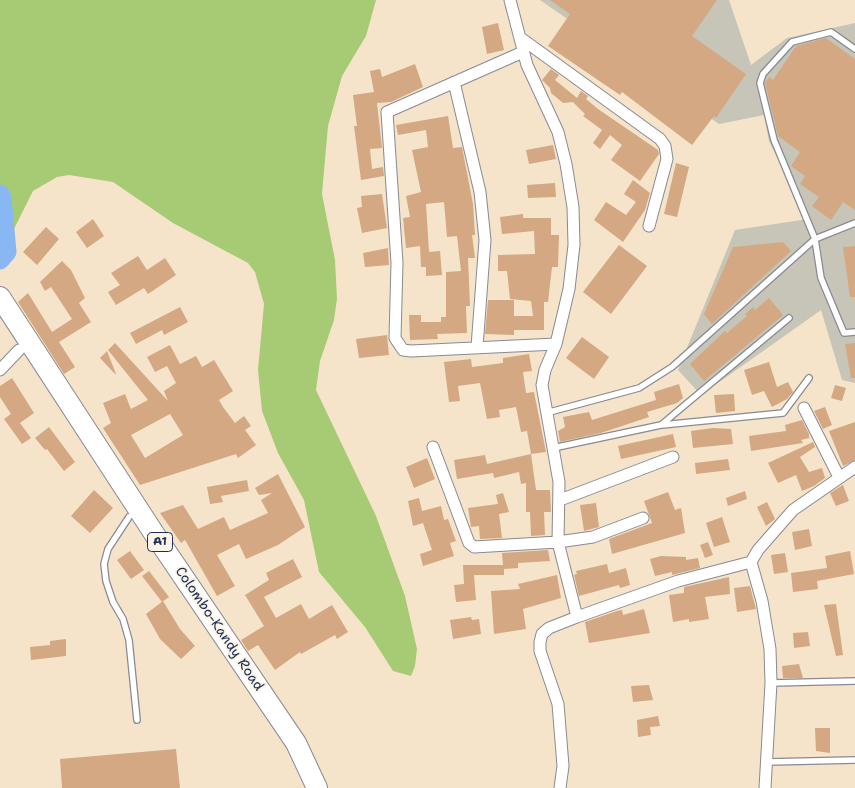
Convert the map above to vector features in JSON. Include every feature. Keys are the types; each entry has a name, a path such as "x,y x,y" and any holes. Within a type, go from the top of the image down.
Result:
{"highway":[{"name":"Colombo-Kandy Road","path":"0,297 23,345 129,517 276,734 303,788"},
{"name":"Colombo-Kandy Road","path":"0,320 23,345 290,735 317,788"}],"street":[{"path":"510,0 522,39 523,52 558,132 566,164 573,207 574,245 569,288 556,344 545,370 542,385 560,500 558,542 577,616"},
{"path":"522,39 660,139 665,146 667,159 649,226"},
{"path":"523,52 387,112 397,263 395,338 402,350 411,351 556,344"},
{"path":"454,82 480,192 486,240 477,347"},
{"path":"0,370 23,345"},
{"path":"804,408 839,477"},
{"path":"433,447 469,543 474,547 558,542 593,537 643,518"},
{"path":"560,500 673,457"},
{"path":"560,788 563,766 558,704 540,651 542,634 549,628 577,616 678,581 751,562 758,550 793,510 839,477 855,468"},
{"path":"751,562 762,601 770,649 771,683 765,788"}],"lane":[{"path":"855,49 831,32 792,42 763,74 760,83 774,140 815,239 820,278 844,333 855,332"},
{"path":"545,413 640,388 672,367 815,239 855,223"},
{"path":"660,425 790,318"},
{"path":"553,448 660,425 783,413 809,378"},
{"path":"129,517 108,549 104,564 106,581 113,602 123,618 129,640 137,720"},
{"path":"771,683 855,680"},
{"path":"767,762 855,760"}],"shaded area":[{"path":"540,0 729,0 751,65 787,38 855,23 855,383 842,380 821,310 701,395 678,370 735,230 808,219 769,141 764,115 719,124"}],"green space":[{"path":"0,0 376,0 366,36 342,76 328,126 322,194 335,260 337,299 334,320 320,361 316,390 376,516 405,596 417,649 415,666 411,676 393,671 365,627 319,572 304,500 278,453 262,411 258,370 264,304 255,272 248,263 173,223 113,182 69,175 57,177 33,191 14,229 0,226"}],"building":[{"path":"550,0 717,0 692,36 746,74 716,118 714,116 692,145 622,92 620,95 548,46 570,14"},
{"path":"498,23 504,50 487,54 482,27"},
{"path":"826,38 855,59 855,210 843,202 831,220 812,206 819,197 800,184 805,176 791,166 800,152 778,136 765,83 769,77 773,80 796,46"},
{"path":"415,64 423,87 391,102 377,103 382,148 370,149 372,169 383,167 384,176 361,180 354,126 357,126 353,95 374,92 370,71 380,69 382,77"},
{"path":"551,69 559,75 555,80 577,98 581,91 588,96 586,99 598,109 658,150 659,154 640,181 611,160 622,145 610,135 600,149 593,143 602,130 583,116 585,114 573,102 563,103 551,93 550,88 542,80"},
{"path":"448,116 453,148 462,147 473,204 475,235 472,235 475,258 468,258 470,306 466,306 467,333 437,334 438,339 410,340 409,315 421,315 421,322 441,322 441,317 446,317 446,272 461,271 457,236 447,237 444,202 426,204 429,252 440,251 442,275 426,276 426,267 421,267 420,246 406,248 403,218 410,217 406,196 421,192 412,150 428,147 426,130 398,135 396,125"},
{"path":"553,145 556,159 529,164 526,150"},
{"path":"676,163 689,167 677,217 664,214"},
{"path":"633,180 650,193 645,210 623,242 594,220 606,202 626,215 636,202 624,194"},
{"path":"555,183 556,197 528,198 527,185"},
{"path":"382,194 387,228 362,233 357,208 362,207 361,196"},
{"path":"523,214 523,218 551,218 551,235 559,235 558,267 552,267 548,302 544,302 544,330 514,330 514,335 485,334 488,300 514,300 514,316 533,316 531,301 510,299 507,271 498,271 498,255 535,254 534,231 502,234 500,217"},
{"path":"93,219 104,236 87,248 76,232"},
{"path":"46,227 59,239 37,265 23,252"},
{"path":"783,242 791,251 712,324 704,314 733,247"},
{"path":"619,245 647,266 611,314 583,292"},
{"path":"855,246 855,297 850,297 843,247"},
{"path":"388,248 389,265 365,267 363,253"},
{"path":"138,256 147,270 165,258 176,275 148,294 144,288 116,305 108,292 120,285 111,273"},
{"path":"62,261 71,270 85,298 79,303 91,322 59,342 75,367 64,374 18,302 28,293 52,332 72,319 51,287 45,291 40,282"},
{"path":"769,298 783,315 704,381 690,364 725,331 727,333 747,316 745,314 753,307 755,310"},
{"path":"180,307 188,322 164,335 162,330 136,344 130,333"},
{"path":"387,335 389,355 359,358 356,339"},
{"path":"582,337 609,357 594,379 566,358"},
{"path":"115,343 168,401 164,391 176,383 167,366 155,372 147,357 170,345 180,364 196,356 202,367 214,360 233,391 219,400 235,423 244,416 251,426 245,430 256,445 238,458 236,454 140,485 103,428 111,423 103,403 125,394 131,409 148,400 108,350","holes":["170,414 183,435 145,458 131,435"]},
{"path":"855,343 855,378 851,378 845,344"},
{"path":"107,351 116,374 100,358"},
{"path":"529,354 532,371 523,372 526,393 534,392 546,452 531,454 527,431 521,432 516,407 499,410 500,417 487,419 480,383 458,386 460,401 449,402 444,362 471,359 472,367 503,363 503,358"},
{"path":"769,362 777,387 788,382 793,392 787,399 772,407 764,391 752,395 744,370"},
{"path":"12,378 34,413 20,423 31,438 22,444 4,419 11,414 0,397 0,386"},
{"path":"679,384 683,398 677,403 647,412 649,417 601,433 560,442 558,431 565,427 563,417 589,412 592,420 656,400 654,392"},
{"path":"835,385 846,388 842,401 831,398"},
{"path":"734,394 735,411 716,413 714,395"},
{"path":"825,407 832,425 823,429 814,411"},
{"path":"802,420 809,434 809,438 801,440 803,443 751,451 749,436 786,431 785,425"},
{"path":"855,422 855,460 843,466 829,431"},
{"path":"49,427 75,462 64,471 47,449 45,450 35,438"},
{"path":"713,428 731,429 733,444 693,448 691,431"},
{"path":"673,434 676,447 621,459 618,446"},
{"path":"813,442 815,447 800,457 809,472 822,468 825,478 814,486 802,491 796,475 778,483 768,463"},
{"path":"531,454 536,490 550,490 551,512 544,512 545,535 531,536 530,512 526,512 526,483 521,484 519,472 494,478 493,473 457,479 454,460 485,455 487,464"},
{"path":"427,458 435,479 414,488 406,467"},
{"path":"728,459 730,470 696,474 695,463"},
{"path":"278,474 305,527 278,545 246,559 239,544 217,555 235,586 217,596 185,540 181,543 160,513 183,505 198,529 224,517 230,530 268,513 261,500 272,493 259,495 255,488"},
{"path":"247,480 249,491 221,496 223,502 210,504 207,487"},
{"path":"843,485 849,501 836,506 830,493"},
{"path":"94,490 113,508 90,533 71,516"},
{"path":"745,491 747,499 728,506 726,498"},
{"path":"668,492 675,510 681,508 685,533 612,554 609,539 652,523 644,501"},
{"path":"503,493 509,512 499,514 502,538 480,539 479,526 471,527 468,508 498,504 496,495"},
{"path":"419,498 422,511 441,506 444,520 448,519 456,541 450,543 454,556 423,566 420,554 432,550 423,523 413,526 408,501"},
{"path":"767,502 775,519 766,526 757,507"},
{"path":"596,503 599,527 584,531 580,505"},
{"path":"722,517 730,542 714,547 706,523"},
{"path":"809,529 812,546 795,550 792,532"},
{"path":"708,542 713,555 705,558 700,545"},
{"path":"548,550 550,561 518,563 518,568 504,569 504,575 474,575 476,600 456,602 454,585 464,584 463,565 503,565 502,553"},
{"path":"130,551 144,570 131,579 117,560"},
{"path":"850,551 854,574 817,581 818,589 793,592 791,573 827,568 825,556"},
{"path":"785,553 788,572 774,574 771,555"},
{"path":"661,556 686,557 686,560 698,558 700,568 672,575 672,572 655,576 650,559"},
{"path":"293,559 302,577 264,597 276,618 301,604 309,619 332,605 348,632 337,639 335,635 301,654 300,652 275,670 258,645 248,651 241,640 264,626 245,595 269,580 266,573"},
{"path":"607,564 609,573 626,568 630,585 620,588 619,585 579,596 574,575 577,574 576,571"},
{"path":"149,571 169,597 162,602 142,576"},
{"path":"557,575 561,598 523,609 526,629 494,634 491,591 520,589 518,584"},
{"path":"729,577 730,594 705,597 709,619 689,622 689,619 673,622 669,595 684,593 684,587"},
{"path":"750,586 756,609 737,612 734,588"},
{"path":"163,601 180,629 195,646 181,659 160,639 146,614"},
{"path":"836,604 843,655 836,656 824,605"},
{"path":"644,609 650,633 589,643 585,622 617,611 622,610 623,615"},
{"path":"471,617 472,620 479,619 481,634 453,639 450,620"},
{"path":"808,632 810,646 794,648 793,633"},
{"path":"66,639 66,656 31,660 30,647 50,645 50,641"},
{"path":"799,664 803,678 783,678 782,666"},
{"path":"649,685 653,700 633,702 631,686"},
{"path":"658,716 660,726 650,727 651,735 638,737 637,720"},
{"path":"815,728 830,728 830,753 816,751"},
{"path":"176,749 180,788 62,788 60,759"}],"waterway":[{"path":"0,194 2,198 7,252 0,260"}]}
